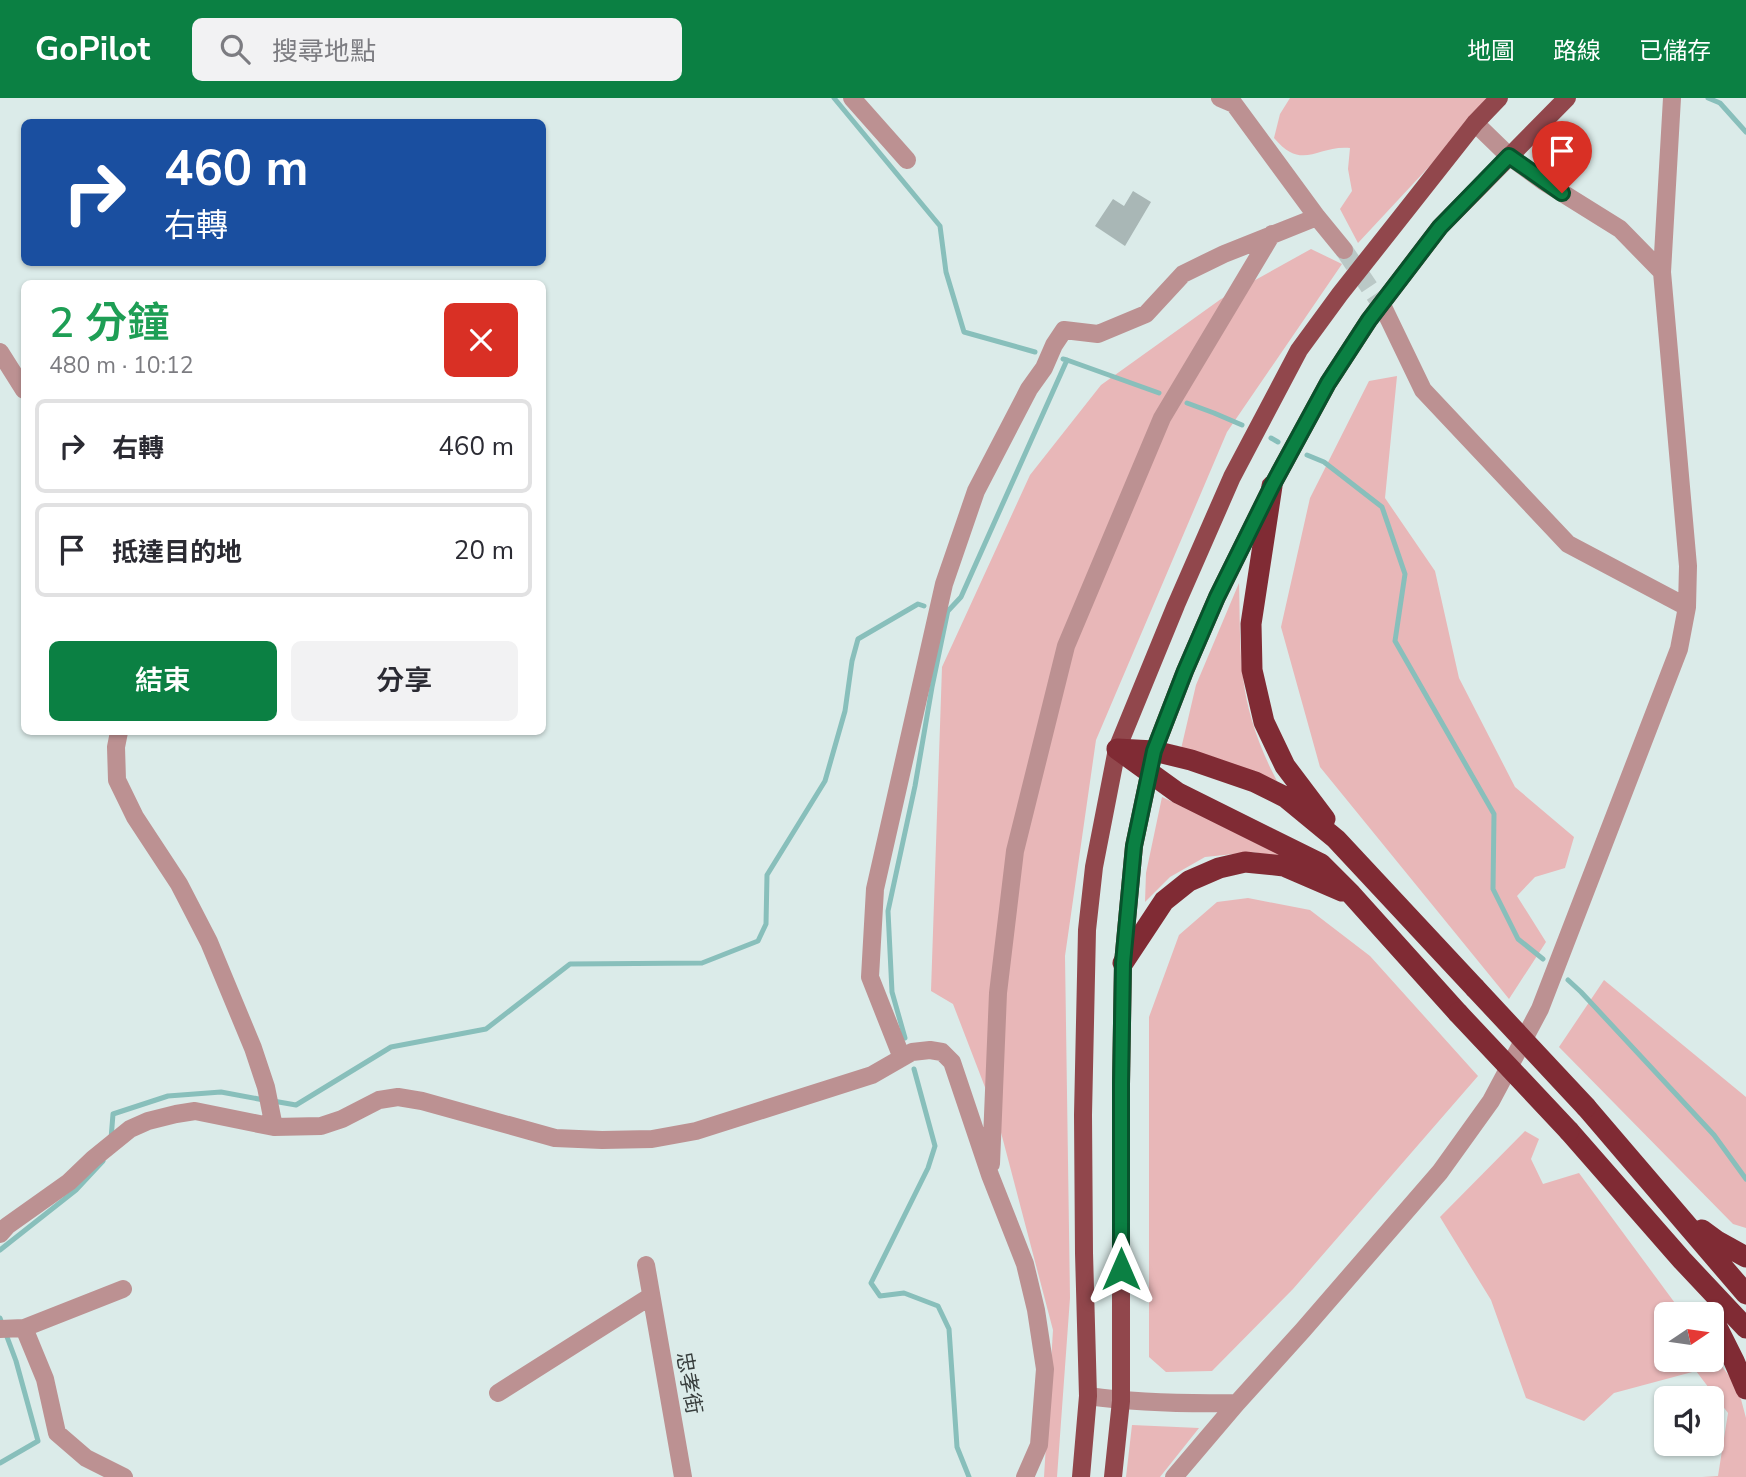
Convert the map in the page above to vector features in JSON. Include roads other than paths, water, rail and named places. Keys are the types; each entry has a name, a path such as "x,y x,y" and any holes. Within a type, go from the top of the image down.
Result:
{"highway":[{"path":"1272,486 1251,624 1252,670 1264,722 1285,766 1336,839"},
{"path":"1117,749 1154,751 1191,760 1255,782 1285,797 1336,839 1586,1107 1746,1294"},
{"path":"1117,749 1178,793 1321,864 1569,1131 1682,1260 1746,1328"},
{"path":"1123,963 1164,901 1189,881 1219,868 1245,862 1284,866 1351,894"},
{"path":"1670,1205 1717,1241 1746,1257"},
{"path":"1682,1260 1704,1302"},
{"path":"1724,1341 1746,1389"}],"main road":[{"path":"1081,1477 1088,1396 1083,1129 1087,930 1094,867 1117,749 1232,477 1299,350 1475,123 1499,98"},
{"path":"1113,1477 1121,1401 1123,963 1134,846 1154,751 1217,597 1272,486 1328,383 1369,320 1440,227 1567,98"}],"street":[{"path":"852,98 907,160"},
{"path":"1220,98 1234,104 1344,250"},
{"path":"1174,1477 1440,1172 1491,1101 1540,1009 1679,649 1687,607 1688,566 1662,272 1672,98"},
{"path":"1475,123 1509,156 1543,181 1620,229 1662,272"},
{"path":"902,1058 870,977 875,888 944,584 976,491 1029,389 1044,368 1064,330 1098,334 1146,314 1183,274 1224,254 1317,217"},
{"path":"990,1175 998,993 1016,851 1066,646 1162,418 1272,234"},
{"path":"1384,309 1423,390 1568,544 1687,607"},
{"path":"0,352 21,385"},
{"path":"118,735 117,780 135,817 179,884 209,942 253,1048 273,1120"},
{"path":"0,1234 7,1226 69,1182 130,1129 148,1121 195,1111 321,1126 342,1119 379,1100 398,1097 422,1101 555,1138 652,1139 696,1130 872,1075 912,1052 930,1049 942,1052 952,1062 990,1175 1025,1264 1036,1310 1045,1369 1039,1445 1025,1477"},
{"name":"忠孝街","path":"646,1265 683,1477"},
{"path":"0,1329 24,1328 123,1289"},
{"path":"498,1392 651,1296"},
{"path":"24,1328 46,1379 57,1433 86,1458 124,1477"},
{"path":"1088,1396 1180,1405 1237,1403"}],"waterway":[{"path":"834,98 940,226 946,272 964,332 1035,352"},
{"path":"1708,98 1720,103 1746,132"},
{"path":"947,612 961,597 1067,360 1063,359"},
{"path":"1067,360 1159,393"},
{"path":"1187,403 1242,425"},
{"path":"1271,438 1278,442"},
{"path":"1307,455 1324,462 1382,507 1405,574 1395,641 1494,814 1493,889 1518,939 1543,959"},
{"path":"273,1101 296,1105 391,1047 486,1029 570,964 702,963 758,941 766,924 767,875 825,781 845,711 858,639 918,604 924,606"},
{"path":"905,1038 892,992 888,911 948,610"},
{"path":"1568,980 1714,1135 1746,1179"},
{"path":"914,1069 935,1146 928,1168 871,1283 880,1296 904,1293 938,1306 949,1329 957,1447 969,1477"},
{"path":"111,1139 113,1114 168,1096 221,1092 264,1100"},
{"path":"0,1250 76,1190 103,1161"},
{"path":"0,1318 16,1361 38,1441 0,1463"}],"tunnel":[{"path":"1344,250 1384,309"}]}
